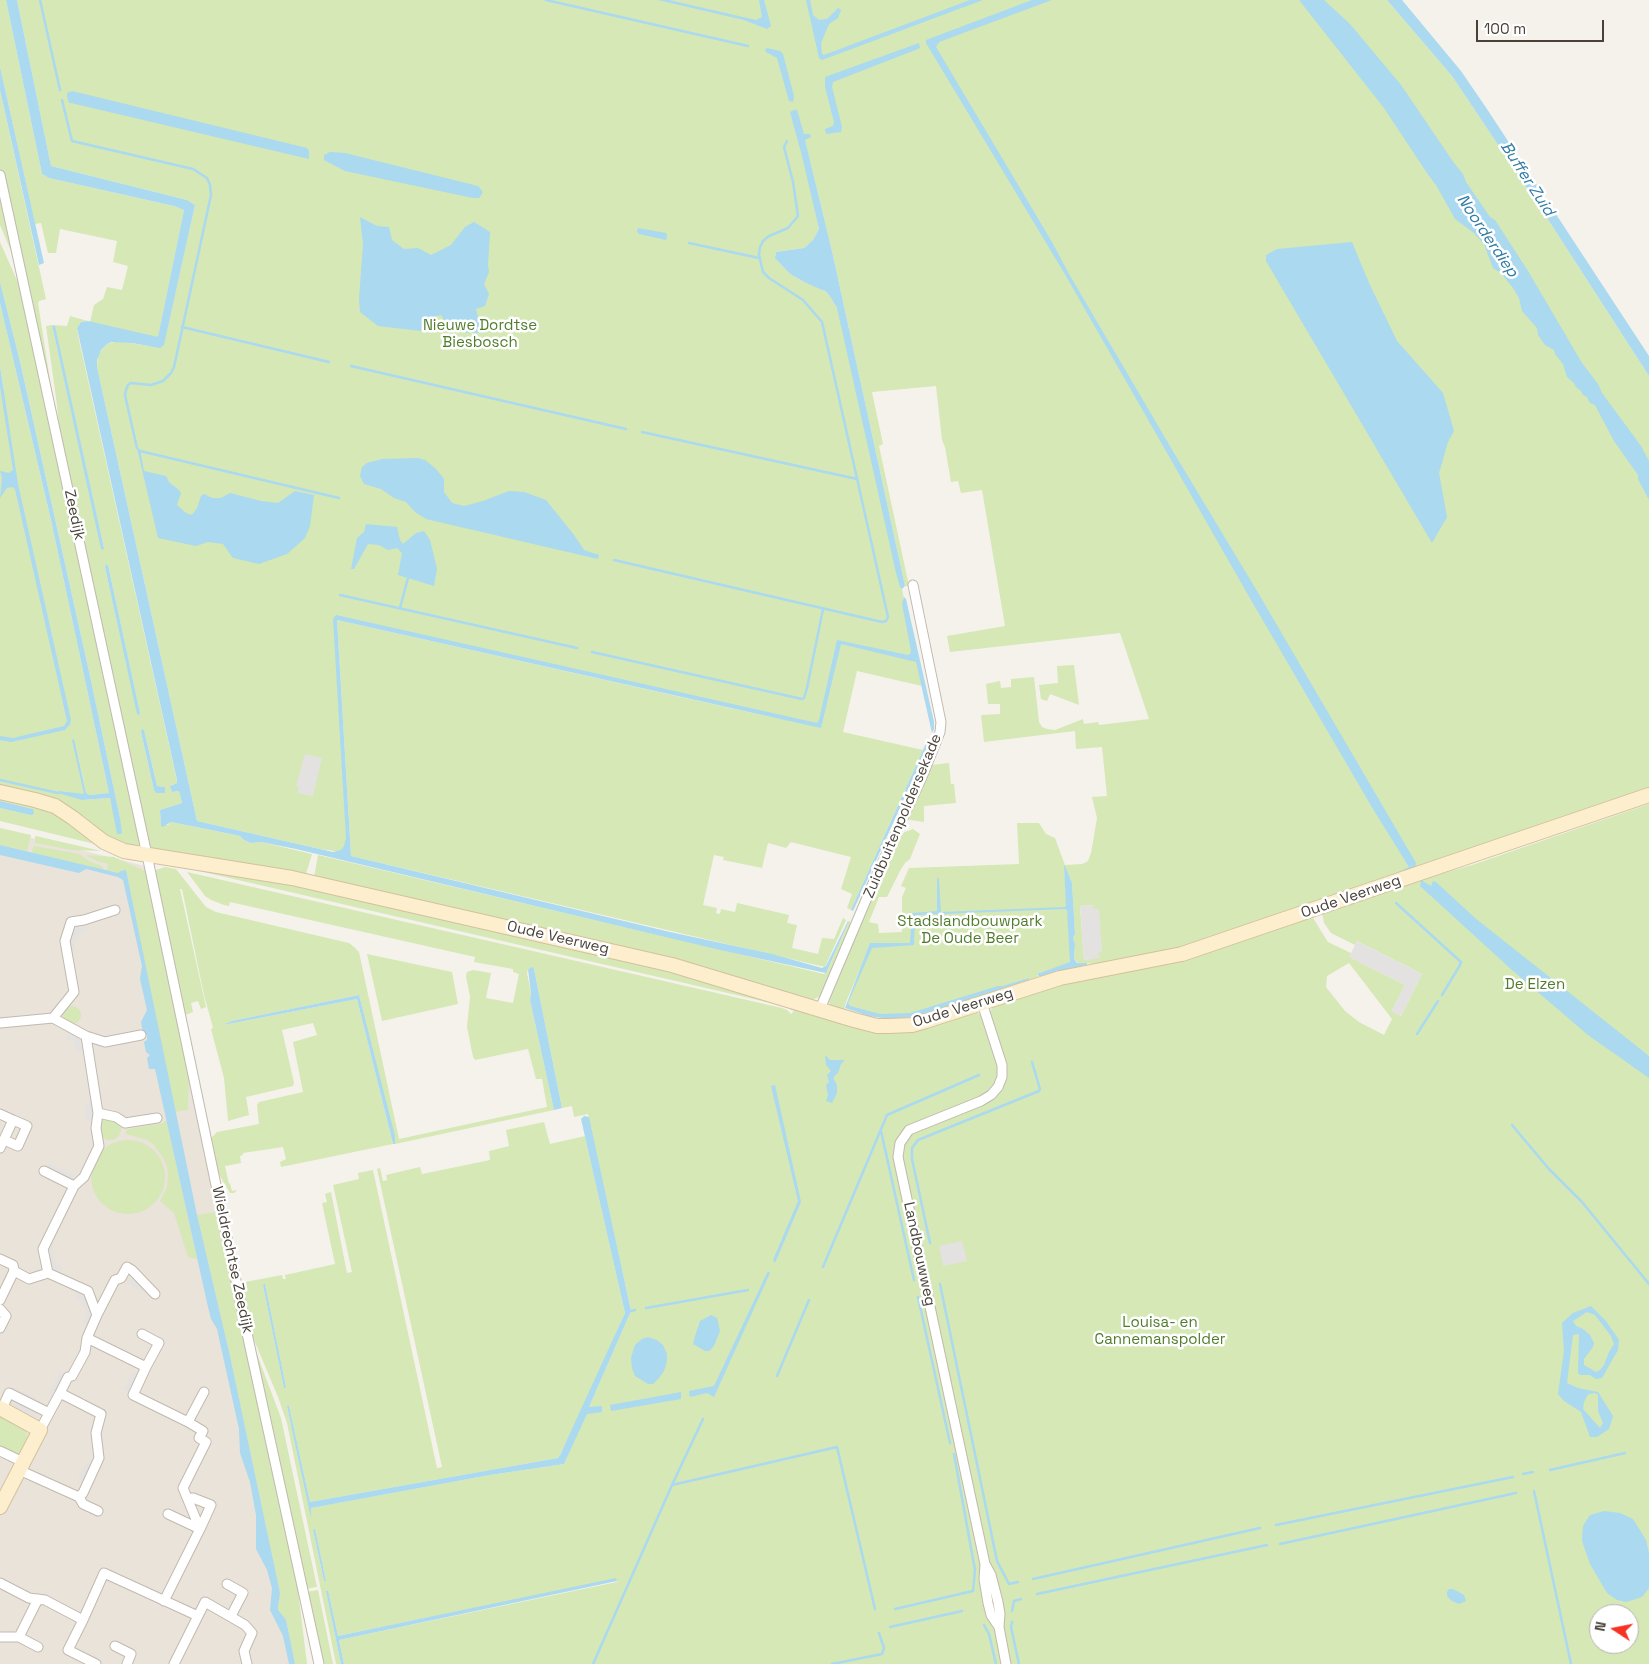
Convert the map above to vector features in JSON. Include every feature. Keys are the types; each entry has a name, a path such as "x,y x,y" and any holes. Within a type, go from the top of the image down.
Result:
{"street":[{"name":"Zeedijk","path":"0,175 147,855"},
{"name":"Zuidbuitenpoldersekade","path":"820,1009 940,732 941,722 913,586"},
{"name":"Oude Veerweg","path":"0,792 54,806 109,845 124,851 292,878 672,965 868,1024 899,1026 926,1021 1060,978 1182,954 1649,795"},
{"name":"Wieldrechtse Zeedijk","path":"147,855 248,1338 319,1664"},
{"path":"53,1018 74,992 65,941 71,922 115,910"},
{"name":"Landbouwweg","path":"982,1002 1002,1065 1002,1077 998,1087 986,1098 909,1130 902,1139 898,1152 985,1564 992,1576 998,1602 1000,1614 999,1627 1006,1664"},
{"path":"0,1023 53,1018 86,1036 105,1042 141,1035"},
{"path":"48,1273 42,1249 74,1186 84,1177 99,1146 96,1128 98,1113 86,1036"},
{"path":"98,1113 116,1117 125,1123 157,1118"},
{"path":"0,1114 27,1126 18,1146 2,1144 13,1120"},
{"path":"44,1171 74,1186"},
{"path":"0,1259 13,1266 14,1271 29,1279 48,1273 88,1292 97,1315"},
{"path":"0,1507 68,1377 72,1376 84,1352 87,1338 97,1315 115,1280 121,1278 127,1267 155,1294"},
{"path":"0,1300 14,1271"},
{"path":"0,1309 6,1316 0,1328"},
{"path":"142,1334 159,1343 133,1395 203,1430 200,1438 206,1442 183,1488 200,1529"},
{"path":"87,1338 146,1368"},
{"path":"188,1422 204,1392"},
{"path":"60,1393 101,1414 96,1433 99,1458 83,1493 79,1497"},
{"path":"40,1430 1,1408 9,1394 49,1413"},
{"path":"0,1451 21,1466 79,1497 83,1504 98,1512"},
{"path":"164,1601 211,1506 193,1498 188,1499"},
{"path":"168,1514 200,1529"},
{"path":"96,1664 68,1650 104,1573 198,1616"},
{"path":"0,1584 29,1598 45,1600 83,1620"},
{"path":"227,1584 242,1593 231,1616"},
{"path":"19,1637 38,1599"},
{"path":"174,1664 205,1602 245,1625 252,1633 244,1651 247,1664"},
{"path":"0,1637 19,1637 38,1647"},
{"path":"115,1646 131,1654 127,1664"}],"shaded area":[{"path":"305,754 322,758 313,796 297,793 299,787 296,786"},
{"path":"0,830 153,868 183,1016 299,1664 0,1664"},
{"path":"1093,905 1093,909 1099,909 1102,952 1097,953 1100,958 1084,960 1080,906"},
{"path":"85,924 87,931 81,933 74,943 75,950 69,951 68,942 77,926"},
{"path":"1357,941 1422,974 1401,1016 1391,1011 1405,985 1349,957"},
{"path":"68,1033 80,1039 82,1051 76,1052 74,1042 65,1039"},
{"path":"92,1103 93,1114 90,1122 84,1119 87,1112 85,1104"},
{"path":"49,1163 74,1175 71,1181 46,1169"},
{"path":"49,1241 54,1243 52,1249 56,1265 62,1267 60,1273 51,1269 45,1248"},
{"path":"962,1241 967,1261 943,1266 939,1246"},
{"path":"129,1278 145,1286 142,1291 126,1283"},
{"path":"78,1291 87,1295 93,1315 89,1325 83,1322 86,1313 82,1301 75,1297"},
{"path":"60,1371 65,1373 54,1397 49,1394"},
{"path":"133,1372 138,1374 129,1392 124,1389"},
{"path":"13,1387 37,1398 34,1404 40,1406 35,1417 7,1402"},
{"path":"87,1462 92,1464 84,1482 78,1480"}],"green space":[{"path":"0,0 6,0 42,174 49,178 174,206 184,210 158,338 90,322 94,305 103,299 107,287 122,290 128,266 113,262 117,241 60,229 56,253 48,253 41,223 35,224 0,67"},
{"name":"Nieuwe Dordtse Biesbosch","path":"17,0 1387,0 1452,76 1649,376 1649,789 1178,950 1102,964 1078,963 1074,959 1075,944 1073,938 1075,934 1072,883 1064,866 1071,960 1068,964 1037,974 1038,977 920,1015 890,1019 869,1016 846,1007 871,943 846,1002 843,1014 832,1008 829,1002 830,994 898,837 905,832 913,829 920,834 910,859 900,871 887,897 879,897 869,922 878,924 879,933 902,932 902,897 906,888 901,886 909,868 1019,864 1017,823 1039,823 1046,834 1055,838 1065,865 1082,864 1088,861 1097,818 1092,797 1107,796 1102,747 1076,749 1075,731 984,742 981,715 1000,714 1000,704 988,704 986,684 1000,681 1001,688 1011,687 1011,679 1034,677 1039,722 1042,727 1047,729 1055,730 1083,719 1084,724 1098,722 1099,725 1149,719 1120,633 950,652 947,636 1005,626 982,490 961,493 958,481 951,482 942,440 936,386 872,392 883,444 879,446 909,586 905,586 832,251 805,141 810,186 819,229 813,240 804,248 776,252 775,255 777,260 790,274 806,283 821,288 829,295 838,310 902,589 922,686 857,671 843,732 923,750 851,910 847,908 852,894 841,889 851,857 791,842 786,848 768,843 762,868 723,860 724,857 714,855 703,905 717,908 716,913 720,914 721,909 735,912 737,903 789,915 787,923 797,925 792,948 818,954 822,938 834,939 843,918 846,920 825,967 351,856 337,620 779,719 338,617 334,619 348,853 320,849 197,821 97,367 98,354 107,344 118,341 149,346 166,335 195,205 187,200 51,166","holes":["1092,905 1096,953 1100,957 1084,960 1080,906"]},
{"path":"0,90 46,299 38,303 54,406 52,407 0,169"},
{"path":"0,198 13,256 0,225"},
{"path":"0,242 20,287 140,844 134,848 104,837 0,787 0,375 4,392 0,366 0,303 51,520 109,793 90,795 86,793 75,740 86,796 82,800 110,798 120,834 120,818 90,676 21,366 0,282"},
{"path":"70,316 88,321 81,322 77,328 79,340 177,781 177,783 171,785 172,792 179,791 182,803 160,810 161,825 168,825 171,822 240,836 251,843 261,842 312,854 306,874 154,851 150,847 60,439 46,326 52,325 102,550 104,548 54,325 67,326","holes":["106,564 108,565 140,714 138,714 105,567","144,730 157,786 164,787 165,793 156,793 154,790 141,732"]},
{"path":"1074,665 1079,705 1050,694 1047,701 1041,699 1039,685 1058,683 1057,666"},
{"path":"949,763 951,784 954,784 956,803 924,806 924,822 910,820 908,818 931,765"},
{"path":"0,796 49,809 99,845 0,821 0,808 30,815 33,809 0,801"},
{"name":"Louisa- en Cannemanspolder","path":"1649,804 1649,1664 344,1664 339,1640 617,1582 616,1579 338,1636 328,1590 326,1590 341,1664 336,1664 287,1423 252,1335 240,1283 282,1275 283,1279 286,1279 285,1275 335,1264 322,1203 327,1202 325,1194 331,1192 347,1273 352,1272 333,1185 359,1179 358,1173 373,1170 437,1468 442,1467 377,1169 380,1168 383,1181 387,1180 386,1175 420,1167 422,1174 490,1160 489,1151 509,1146 506,1130 544,1122 550,1144 585,1136 625,1313 579,1417 558,1458 310,1502 289,1406 287,1406 312,1517 310,1508 490,1475 564,1464 631,1311 588,1114 574,1117 572,1106 562,1108 534,969 528,969 527,973 531,993 530,1000 554,1110 395,1144 359,995 232,1021 223,1025 357,999 393,1144 281,1167 280,1162 286,1159 283,1147 243,1153 240,1156 241,1163 225,1166 232,1191 237,1190 234,1193 230,1193 213,1159 211,1138 217,1132 259,1124 257,1105 259,1102 303,1092 293,1042 317,1035 313,1023 282,1030 294,1083 293,1086 246,1097 249,1115 228,1121 224,1078 211,1029 213,1028 204,995 182,889 180,889 206,1007 201,1009 198,1001 191,1003 193,1012 183,1016 153,871 165,867 176,869 206,907 216,912 349,943 359,952 399,1139 547,1107 542,1079 536,1079 528,1049 475,1060 473,1057 467,1027 470,997 467,972 473,970 491,973 486,998 513,1003 519,974 513,972 513,969 474,962 475,957 230,902 229,906 224,905 205,896 187,872 782,1008 791,1014 794,1011 784,1006 186,868 274,878 674,970 867,1029 974,1012 980,1014 990,1011 997,1002 1309,915 1313,918 1328,942 1351,953 1350,957 1405,985 1392,1011 1401,1016 1422,974 1357,941 1355,945 1331,933 1324,923 1322,913 1472,865","holes":["1349,963 1392,1019 1384,1035 1359,1022 1345,1011 1326,987 1327,976","263,1285 265,1285 286,1387 284,1387","313,1530 315,1530 326,1581 324,1581"]},
{"path":"0,828 31,835 27,851 0,845"},
{"path":"35,836 101,851 72,850 35,843"},
{"path":"35,846 79,854 89,861 102,866 104,870 32,853"},
{"path":"318,855 824,974 849,921 852,925 821,996 812,1000 314,877"},
{"path":"87,856 114,857 147,872 189,1073 188,1110 175,1112 126,870 118,873 107,870 108,864"},
{"path":"367,954 452,972 458,1004 382,1021"},
{"path":"72,1006 78,1009 81,1015 78,1021 72,1024 66,1021 63,1015 66,1009"},
{"path":"110,1118 120,1125 121,1129 114,1139 110,1140 100,1133 99,1129 106,1119"},
{"path":"167,1120 197,1259 188,1257 174,1213 160,1201 167,1187 168,1175 167,1166 162,1156 153,1144 147,1140 126,1134 126,1130 163,1123"},
{"path":"128,1140 142,1143 154,1151 162,1163 165,1177 162,1191 154,1203 142,1211 128,1214 114,1211 102,1203 94,1191 91,1177 94,1163 102,1151 114,1143"},
{"path":"218,1212 299,1583 298,1591 307,1664 295,1664 286,1620 278,1611 280,1593 230,1356 197,1215"},
{"path":"255,1349 281,1418 317,1587 305,1589"},
{"path":"0,1414 23,1426 26,1430 27,1439 19,1455 0,1446"},
{"path":"318,1590 333,1664 321,1664 306,1592"}],"water":[{"path":"6,0 17,0 51,166 187,200 195,205 164,345 160,348 112,342 101,350 97,360 97,367 197,821 333,852 341,850 344,846 346,838 333,619 336,615 817,723 837,640 910,654 902,604 904,597 934,722 932,733 916,662 841,644 821,728 337,620 351,856 670,932 772,954 822,968 826,966 849,921 826,973 720,950 296,849 261,842 251,843 240,836 171,822 163,827 161,826 160,810 182,803 179,791 172,792 170,786 177,783 177,780 77,328 81,322 88,321 158,337 184,210 174,206 49,178 42,174"},
{"path":"658,0 669,0 756,20 762,17 759,0 764,0 771,26 767,29 744,20"},
{"path":"806,0 810,0 813,15 819,20 827,19 838,8 841,10 838,18 829,24 821,43 822,54 824,55 970,0 983,0 822,60 819,58"},
{"path":"1032,0 1052,0 939,42 936,47 1416,863 1415,868 1398,874 1398,872 1409,867 1251,600 1066,276 926,43 926,40"},
{"name":"Noorderdiep","path":"1299,0 1324,0 1350,24 1401,85 1463,174 1466,182 1490,217 1495,220 1528,271 1582,363 1641,446 1649,461 1649,500 1638,479 1638,475 1614,441 1595,405 1590,403 1587,397 1567,377 1563,364 1554,350 1545,345 1538,335 1537,328 1522,311 1519,298 1513,288 1501,273 1493,268 1484,244 1474,233 1455,219 1436,185 1384,108"},
{"name":"Buffer Zuid","path":"1387,0 1402,0 1461,71 1649,356 1649,376 1452,76"},
{"path":"919,43 920,48 918,49 833,82 832,87 842,127 841,132 826,134 825,129 833,126 834,122 825,87 825,77"},
{"path":"767,48 780,51 783,54 794,96 793,102 789,101 777,58 766,52"},
{"path":"0,67 44,263 39,265 0,90"},
{"path":"72,91 307,148 309,159 69,103 67,93"},
{"path":"797,110 804,134 810,134 811,137 805,140 832,251 905,586 902,589 896,573 837,308 825,291 790,274 775,258 776,252 804,248 813,240 819,229 790,112"},
{"path":"330,152 345,153 478,186 483,192 479,198 473,198 345,171 324,160 324,155"},
{"path":"360,217 377,226 389,227 392,240 404,249 418,248 431,255 451,245 465,227 474,222 490,232 489,272 484,284 489,294 485,306 476,309 478,317 488,330 483,333 446,332 447,325 441,315 426,321 421,331 378,326 360,312 359,299 363,244"},
{"path":"638,228 666,233 666,240 639,234"},
{"path":"1352,242 1397,341 1443,393 1454,431 1448,442 1439,473 1447,517 1432,543 1266,261 1266,255 1277,249"},
{"path":"0,282 21,366 90,676 120,818 122,833 120,834 117,834 110,798 82,800 58,793 58,791 84,794 72,740 74,739 86,793 90,795 109,793 51,520 0,303"},
{"path":"52,325 55,326 103,550 101,549"},
{"path":"0,366 18,484 71,720 65,730 11,742 0,740 0,736 13,738 64,726 67,721 15,489 12,487 7,488 0,498 2,478 0,471 9,473 13,470 0,387"},
{"path":"137,448 140,449 144,471 166,476 169,482 181,493 177,505 186,513 192,515 197,508 201,496 204,494 212,498 221,498 230,493 261,501 278,503 295,491 314,495 310,526 305,538 287,554 259,564 233,558 223,544 208,542 196,546 158,538"},
{"path":"418,458 425,460 444,479 444,492 452,503 464,506 509,491 524,492 546,500 584,550 599,555 598,559 426,519 415,512 406,502 394,498 381,489 364,484 360,476 362,467 367,463 382,459"},
{"path":"366,524 397,527 403,544 416,533 424,531 430,540 437,569 434,586 398,575 402,553 397,548 388,550 379,545 368,544 354,569 351,569 357,538 364,532"},
{"path":"106,564 108,565 139,715 137,714 105,567"},
{"path":"142,729 144,730 157,786 165,787 165,793 156,793 154,790 141,732"},
{"path":"928,739 930,742 853,911 851,910"},
{"path":"0,801 33,809 34,814 30,815 0,808"},
{"path":"0,845 118,873 126,870 197,1215 230,1356 280,1593 278,1610 286,1620 295,1664 289,1664 283,1636 270,1610 272,1588 267,1570 256,1549 256,1515 250,1482 240,1453 239,1429 217,1329 211,1319 208,1307 155,1069 149,1069 147,1058 150,1055 146,1052 144,1042 147,1040 147,1035 143,1033 141,1022 147,1010 140,979 142,966 123,880 86,869 79,873 0,855"},
{"path":"1064,866 1072,883 1075,934 1073,938 1075,944 1074,959 1077,963 1087,963 1087,965 1040,977 1037,974 1070,962 1067,910 1065,909 915,915 914,945 872,948 848,1003 850,1006 880,1014 910,1013 998,986 1029,978 1029,980 920,1015 904,1018 890,1019 869,1016 845,1008 870,943 910,943 912,913 937,911 937,877 939,879 941,912 1065,907"},
{"path":"1421,880 1431,886 1433,881 1436,882 1475,918 1649,1056 1649,1078 1588,1035 1512,970 1420,886"},
{"path":"532,967 534,969 562,1108 554,1110 530,1000 528,969"},
{"path":"359,995 395,1136 395,1144 393,1144 357,999 223,1025 232,1021"},
{"path":"825,1055 830,1060 845,1060 841,1064 838,1073 834,1076 837,1093 832,1103 826,1101 828,1095 826,1085 829,1082 827,1075 831,1071 826,1065"},
{"path":"775,1085 801,1202 775,1263 773,1260 798,1201 771,1086"},
{"path":"584,1116 589,1117 631,1311 589,1407 602,1406 602,1412 587,1414 564,1464 490,1475 311,1508 311,1518 287,1406 289,1406 310,1502 558,1458 625,1313 581,1119"},
{"path":"768,1271 770,1273 714,1397 707,1393 690,1397 689,1391 714,1386"},
{"path":"265,1284 286,1387 284,1388 263,1285"},
{"path":"1591,1306 1606,1321 1619,1340 1618,1350 1602,1378 1596,1379 1590,1375 1580,1375 1578,1373 1579,1334 1573,1335 1567,1383 1578,1388 1598,1392 1613,1416 1609,1429 1597,1437 1590,1437 1581,1412 1564,1401 1558,1394 1564,1351 1562,1323 1573,1313","holes":["1587,1312 1595,1315 1611,1336 1614,1344 1604,1365 1596,1372 1584,1365 1584,1359 1594,1343 1590,1335 1576,1326 1573,1321","1595,1393 1598,1395 1598,1411 1603,1423 1600,1428 1583,1409 1587,1396"]},
{"path":"711,1315 717,1318 720,1331 714,1346 709,1351 705,1351 693,1344 700,1321"},
{"path":"648,1337 657,1340 663,1345 667,1354 664,1371 653,1384 648,1384 635,1376 632,1368 631,1358 635,1345"},
{"path":"681,1392 681,1399 611,1411 610,1405"},
{"path":"1604,1511 1620,1513 1633,1519 1646,1540 1649,1553 1649,1588 1642,1597 1626,1602 1617,1600 1607,1593 1590,1564 1582,1541 1583,1526 1590,1515"},
{"path":"315,1529 326,1581 324,1581 313,1530"},
{"path":"616,1578 617,1581 339,1640 344,1664 341,1664 326,1591 328,1590 338,1636"},
{"path":"1449,1589 1464,1595 1466,1601 1459,1604 1452,1601 1447,1596"}],"waterway":[{"path":"40,0 60,90"},
{"path":"546,0 748,46"},
{"path":"62,100 72,141 193,169 207,178 210,185 211,195 174,367 163,381 151,385 131,383 126,390 125,395 137,448"},
{"path":"614,560 882,622 886,621 888,617 822,322 803,300 763,272 759,255 763,241 769,236 788,228 798,216 793,182 784,147 787,141"},
{"path":"689,243 759,258"},
{"path":"182,327 329,362"},
{"path":"351,366 626,429"},
{"path":"642,432 857,479"},
{"path":"140,451 339,498"},
{"path":"400,608 408,578"},
{"path":"340,595 577,648"},
{"path":"592,652 802,699 807,688 823,609"},
{"path":"0,780 58,793"},
{"path":"1396,903 1461,962 1442,995"},
{"path":"1417,1034 1438,1001"},
{"path":"930,1243 912,1159 912,1148 918,1140 1039,1091 1032,1062"},
{"path":"823,1267 887,1115 979,1075"},
{"path":"1512,1125 1549,1169 1582,1202 1649,1284"},
{"path":"881,1131 914,1280"},
{"path":"940,1284 997,1561 1009,1584 1018,1582"},
{"path":"646,1308 748,1290"},
{"path":"918,1297 950,1443"},
{"path":"777,1376 809,1300"},
{"path":"631,1311 635,1310"},
{"path":"593,1664 703,1419"},
{"path":"672,1485 837,1447 875,1609"},
{"path":"1550,1470 1625,1453"},
{"path":"895,1609 973,1591 975,1570 954,1454"},
{"path":"1523,1474 1533,1472"},
{"path":"1276,1525 1513,1477"},
{"path":"1534,1491 1571,1664"},
{"path":"1280,1544 1516,1493"},
{"path":"1033,1579 1260,1528"},
{"path":"1037,1594 1267,1545"},
{"path":"1012,1611 1014,1601 1021,1599"},
{"path":"890,1627 962,1611"},
{"path":"1012,1622 1011,1627 1019,1664"},
{"path":"984,1625 989,1634 996,1664"},
{"path":"832,1664 882,1654 884,1648 879,1633"}],"park label":[{"name":"Stadslandbouwpark De Oude Beer","path":"970,930"},
{"name":"De Elzen","path":"1535,985"}]}
